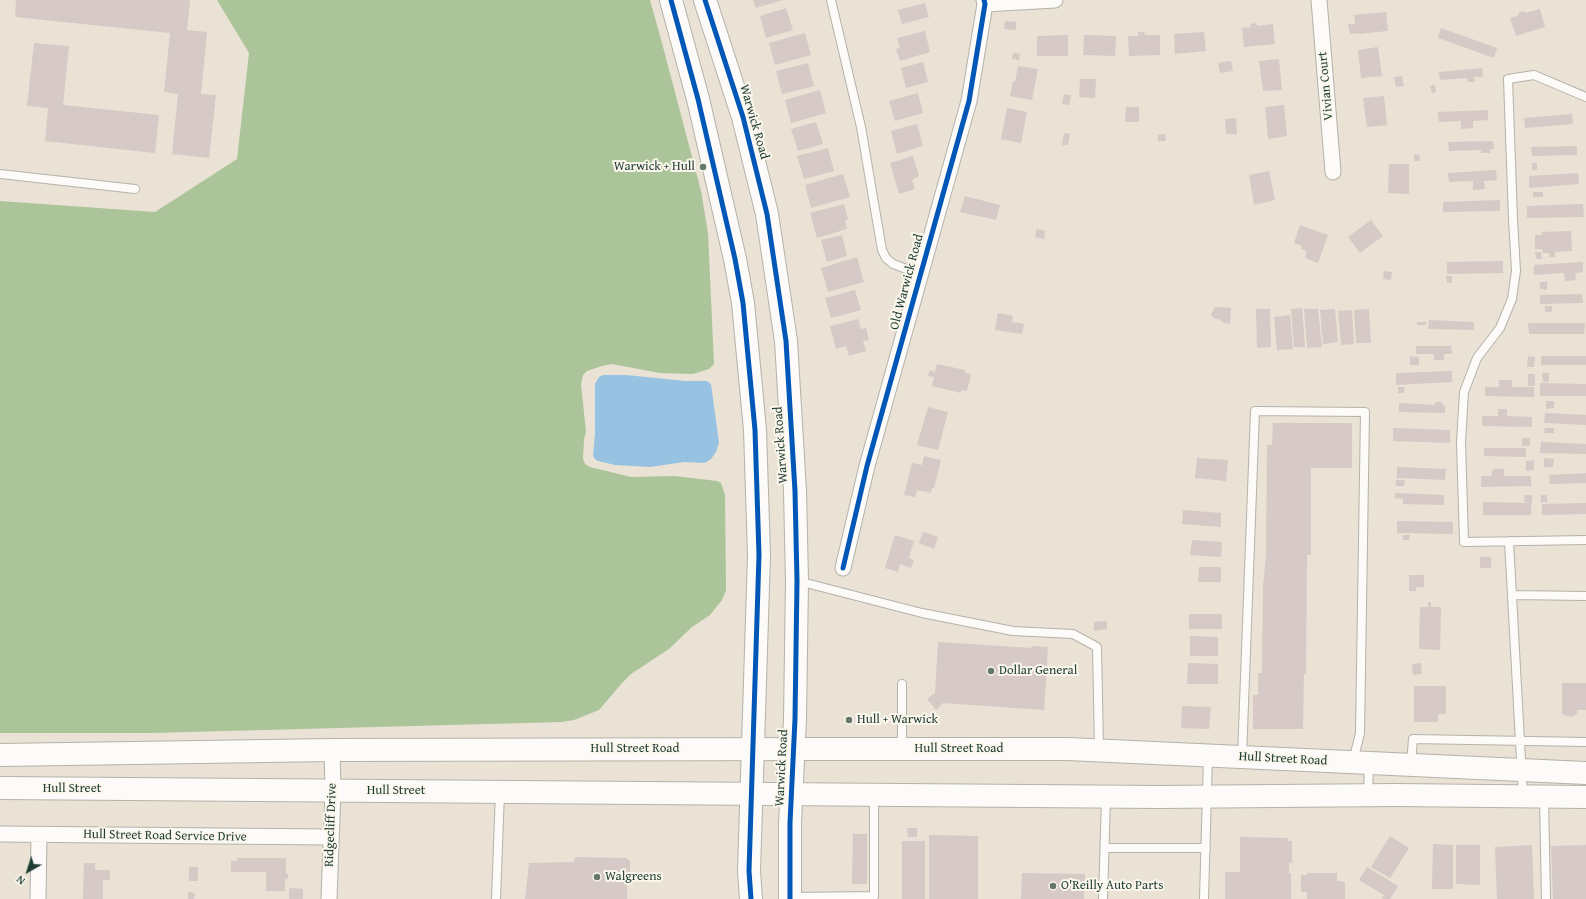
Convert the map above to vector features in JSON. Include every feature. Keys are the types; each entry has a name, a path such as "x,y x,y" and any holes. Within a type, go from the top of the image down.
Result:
{"main road":[{"name":"Warwick Road","path":"671,0 696,92 734,253 743,303 755,430 759,555 750,871 751,899"},
{"name":"Warwick Road","path":"705,0 743,118 767,214 786,341 795,491 797,581 795,749 790,823 790,898"},
{"name":"Hull Street Road","path":"332,750 1099,750 1586,774"},
{"path":"0,755 332,750"},
{"name":"Hull Street","path":"0,788 792,794"},
{"path":"792,794 1586,797"}],"street":[{"path":"985,2 1055,0"},
{"name":"Vivian Court","path":"1319,0 1333,172"},
{"name":"Old Warwick Road","path":"843,568 867,466 969,101 985,2"},
{"name":"Ridgecliff Drive","path":"329,899 330,837 333,790 332,750"},
{"name":"Hull Street Road Service Drive","path":"0,834 330,837"},
{"path":"38,899 39,834"}],"lane":[{"path":"831,0 861,127 882,250 886,258 893,264 920,274"},
{"path":"1586,97 1534,75 1508,78 1516,271 1512,299 1500,328 1477,358 1464,392 1461,442 1464,542 1586,540"},
{"path":"0,174 135,189"},
{"path":"1242,757 1255,411 1365,412 1360,733 1361,763 1368,795"},
{"path":"1509,541 1522,771 1533,797 1546,899"},
{"path":"797,581 922,613 1013,631 1073,634 1097,647 1099,750"},
{"path":"1512,595 1586,596"},
{"path":"902,684 902,749"},
{"path":"1411,766 1413,739 1586,742"},
{"path":"1204,899 1208,756"},
{"path":"496,899 500,792"},
{"path":"790,898 874,896 874,794"},
{"path":"1103,899 1106,796"},
{"path":"1105,848 1206,848"}],"green space":[{"path":"217,0 650,0 701,191 708,233 714,364 709,369 693,374 660,373 612,364 587,371 583,375 581,384 586,432 584,439 583,459 585,464 590,467 631,477 674,476 717,481 721,483 725,495 726,590 722,600 710,615 692,627 669,649 631,674 599,710 574,720 562,722 152,733 0,733 0,201 155,212 237,159 249,53"}],"water":[{"path":"603,375 626,375 685,381 707,381 711,384 719,443 716,452 711,459 705,463 684,462 650,467 615,465 595,459 593,456 595,434 595,384 599,377"}],"building":[{"path":"16,0 190,0 187,30 207,32 201,94 216,95 209,158 172,154 178,94 164,92 170,33 15,17"},
{"path":"753,0 783,0 756,8"},
{"path":"925,3 929,17 902,24 898,10"},
{"path":"786,8 793,30 766,38 760,16"},
{"path":"1540,9 1545,27 1516,36 1510,18 1519,15 1518,13 1524,11 1525,13"},
{"path":"1386,12 1388,31 1350,34 1348,24 1355,24 1354,15"},
{"path":"1005,21 1016,22 1016,30 1004,29"},
{"path":"1257,23 1257,26 1273,24 1275,44 1244,47 1242,28 1251,27 1250,24"},
{"path":"1441,28 1497,48 1494,58 1438,38"},
{"path":"925,31 930,52 900,61 896,49 900,48 897,38"},
{"path":"1138,32 1144,32 1145,35 1160,35 1160,55 1129,56 1128,36 1138,36"},
{"path":"1204,32 1206,51 1175,54 1174,34"},
{"path":"805,33 811,55 775,65 769,43"},
{"path":"1068,35 1068,56 1037,56 1037,36"},
{"path":"1084,35 1116,36 1115,56 1083,55"},
{"path":"34,43 69,46 63,105 159,115 155,153 45,141 48,108 27,106"},
{"path":"1378,47 1382,76 1361,78 1358,50"},
{"path":"1013,53 1020,54 1019,60 1012,59"},
{"path":"1279,59 1282,90 1263,91 1259,61"},
{"path":"1231,61 1233,71 1220,73 1218,63"},
{"path":"923,62 928,82 906,88 901,68"},
{"path":"808,63 814,86 782,94 776,71"},
{"path":"1018,66 1038,69 1032,100 1010,96 1013,81 1015,82"},
{"path":"1482,68 1483,77 1474,77 1475,82 1468,82 1467,78 1440,80 1439,72"},
{"path":"1402,76 1404,86 1396,87 1394,77"},
{"path":"1080,79 1096,79 1095,98 1079,97"},
{"path":"1435,85 1436,92 1432,93 1430,86"},
{"path":"820,90 826,113 791,123 785,100"},
{"path":"918,93 923,113 895,121 889,101"},
{"path":"1064,94 1071,95 1069,105 1062,104"},
{"path":"1384,96 1387,125 1367,127 1363,98"},
{"path":"1284,105 1287,136 1268,139 1265,107"},
{"path":"1126,107 1139,107 1139,122 1125,122"},
{"path":"1007,108 1027,112 1021,143 1001,139"},
{"path":"1488,110 1488,120 1473,121 1473,128 1461,129 1461,121 1439,122 1438,112"},
{"path":"1572,114 1573,124 1525,128 1524,118"},
{"path":"1236,118 1237,134 1226,134 1225,119"},
{"path":"816,122 823,144 798,151 791,129"},
{"path":"917,124 923,146 897,154 891,131"},
{"path":"1064,133 1070,134 1068,145 1062,145"},
{"path":"1165,134 1166,141 1158,141 1158,135"},
{"path":"1493,141 1494,149 1490,149 1490,153 1481,153 1481,150 1449,151 1448,142"},
{"path":"1577,146 1577,155 1532,156 1531,147"},
{"path":"828,148 834,171 804,179 797,156"},
{"path":"1414,154 1420,155 1419,161 1414,161"},
{"path":"913,156 919,176 912,180 915,189 899,194 890,163"},
{"path":"1532,163 1537,163 1537,170 1532,170"},
{"path":"1389,164 1409,164 1409,194 1388,193"},
{"path":"1496,170 1497,180 1484,181 1485,189 1473,190 1473,181 1449,182 1448,173"},
{"path":"1269,171 1275,200 1254,205 1249,175"},
{"path":"1578,173 1579,184 1529,188 1529,176"},
{"path":"843,174 850,197 811,208 805,185"},
{"path":"1533,192 1543,192 1543,197 1533,197"},
{"path":"965,196 1000,205 996,220 960,212"},
{"path":"1500,200 1500,211 1443,212 1443,202"},
{"path":"844,204 848,219 845,220 847,229 817,238 810,213"},
{"path":"1583,204 1584,217 1527,218 1527,206"},
{"path":"1371,220 1383,236 1360,253 1348,237"},
{"path":"1300,225 1328,235 1318,263 1305,258 1307,251 1301,249 1302,246 1294,243"},
{"path":"1037,229 1045,231 1044,239 1035,237"},
{"path":"1571,231 1572,251 1555,252 1555,257 1550,257 1549,253 1543,253 1542,249 1535,249 1535,235 1542,235 1542,232"},
{"path":"842,235 847,256 827,262 821,240"},
{"path":"1535,252 1541,252 1542,259 1536,259"},
{"path":"857,257 864,282 828,292 821,268"},
{"path":"1503,261 1503,273 1447,274 1447,262"},
{"path":"1583,262 1583,272 1575,273 1576,280 1565,281 1564,273 1534,275 1534,265"},
{"path":"1384,271 1392,272 1391,280 1383,279"},
{"path":"1446,276 1452,276 1452,283 1447,283"},
{"path":"1540,282 1547,282 1547,290 1540,289"},
{"path":"855,290 861,310 831,318 825,298"},
{"path":"1582,294 1583,303 1540,304 1540,295"},
{"path":"1545,306 1552,306 1552,312 1545,312"},
{"path":"1215,307 1231,308 1230,324 1224,323 1211,315"},
{"path":"1302,308 1305,347 1294,347 1291,309"},
{"path":"1256,309 1270,309 1271,347 1257,348"},
{"path":"1304,309 1318,309 1322,347 1307,348"},
{"path":"1335,309 1338,342 1323,344 1320,310"},
{"path":"1369,309 1371,343 1356,343 1354,310"},
{"path":"1352,310 1354,344 1341,345 1338,311"},
{"path":"998,313 1013,316 1012,322 1024,324 1022,334 995,330"},
{"path":"1290,315 1293,349 1277,350 1274,317"},
{"path":"858,319 861,329 866,328 869,340 863,341 866,351 849,356 846,346 836,349 830,326"},
{"path":"1429,320 1474,322 1474,330 1428,329"},
{"path":"1417,322 1426,322 1426,325 1417,325"},
{"path":"1528,323 1585,323 1584,334 1529,334"},
{"path":"1416,346 1451,346 1452,354 1444,354 1444,360 1434,360 1434,354 1416,354"},
{"path":"1410,356 1419,357 1419,365 1410,365"},
{"path":"1528,356 1535,357 1534,367 1527,367"},
{"path":"1541,356 1586,356 1586,365 1541,365"},
{"path":"937,364 965,370 965,373 971,374 967,391 961,390 961,393 932,386 934,377 928,376 930,370 935,372"},
{"path":"1452,371 1452,382 1396,385 1396,373"},
{"path":"1542,373 1549,373 1549,382 1543,382"},
{"path":"1528,374 1535,374 1535,386 1528,386"},
{"path":"1499,380 1512,380 1512,387 1534,387 1534,397 1485,396 1485,387 1499,387"},
{"path":"1540,383 1586,384 1586,396 1540,396"},
{"path":"1398,387 1405,387 1404,393 1398,393"},
{"path":"1546,401 1554,401 1554,408 1546,409"},
{"path":"1435,402 1442,402 1442,405 1445,405 1445,413 1399,412 1399,403 1435,405"},
{"path":"928,407 948,412 938,450 917,445"},
{"path":"1498,409 1507,409 1507,416 1532,417 1532,427 1482,426 1482,416 1498,416"},
{"path":"1545,413 1586,415 1586,425 1544,423"},
{"path":"1273,423 1352,423 1352,468 1311,468 1311,555 1307,555 1306,674 1304,674 1303,729 1253,729 1253,695 1258,695 1258,673 1262,673 1263,586 1266,555 1267,445 1272,445"},
{"path":"1393,428 1450,430 1450,443 1393,441"},
{"path":"1545,428 1554,428 1554,433 1544,433"},
{"path":"1522,438 1530,438 1530,446 1522,446"},
{"path":"1541,442 1586,444 1586,454 1540,453"},
{"path":"1484,448 1526,448 1526,457 1484,456"},
{"path":"924,456 941,460 934,488 932,488 931,493 917,490 915,497 904,495 912,463 922,465"},
{"path":"1197,458 1228,460 1226,481 1195,478"},
{"path":"1544,458 1554,459 1553,467 1544,467"},
{"path":"1534,460 1534,470 1526,471 1526,461"},
{"path":"1397,467 1446,469 1445,480 1397,478"},
{"path":"1493,469 1504,469 1504,476 1531,476 1531,486 1481,487 1481,476 1491,476"},
{"path":"1586,473 1586,483 1550,484 1549,475"},
{"path":"1396,480 1405,480 1404,486 1396,486"},
{"path":"1395,493 1444,495 1444,505 1403,504 1403,499 1395,498"},
{"path":"1525,495 1532,495 1532,503 1524,502"},
{"path":"1541,495 1547,495 1547,502 1541,502"},
{"path":"1483,502 1531,503 1531,515 1483,515"},
{"path":"1586,503 1586,514 1542,515 1542,504"},
{"path":"1183,510 1221,513 1221,527 1182,524"},
{"path":"1397,521 1453,522 1453,534 1397,533"},
{"path":"923,532 938,537 934,549 919,543"},
{"path":"895,535 914,541 909,558 914,560 911,568 900,564 898,572 885,568"},
{"path":"1403,535 1410,535 1409,540 1403,540"},
{"path":"1192,540 1222,542 1221,557 1190,555"},
{"path":"1480,557 1491,557 1491,568 1480,568"},
{"path":"1199,567 1221,567 1221,582 1198,582"},
{"path":"1409,575 1424,575 1424,587 1416,587 1416,591 1409,591"},
{"path":"1428,602 1431,602 1431,607 1441,607 1440,650 1419,649 1420,607 1428,607"},
{"path":"1189,614 1222,614 1222,629 1189,629"},
{"path":"1107,621 1107,629 1094,631 1094,622"},
{"path":"1190,636 1218,637 1218,656 1190,656"},
{"name":"Dollar General","path":"938,642 1032,648 1032,646 1048,647 1044,710 943,703 936,710 927,699 935,693"},
{"path":"1188,663 1218,664 1218,684 1187,684"},
{"path":"1421,663 1422,674 1413,675 1412,664"},
{"path":"1562,683 1586,683 1586,710 1577,710 1577,714 1571,717 1562,714"},
{"path":"1414,686 1446,686 1446,714 1438,714 1438,722 1414,722"},
{"path":"1182,706 1211,707 1209,729 1181,728"},
{"path":"907,828 917,828 917,837 908,837"},
{"path":"853,834 867,834 867,884 852,884"},
{"path":"929,835 978,836 978,899 929,899"},
{"path":"1390,836 1409,848 1390,878 1371,867"},
{"path":"1240,837 1288,838 1288,841 1292,841 1292,863 1289,863 1289,873 1291,873 1291,899 1225,899 1225,872 1240,872"},
{"path":"902,841 925,841 925,899 902,899"},
{"path":"1433,844 1453,845 1453,889 1432,889"},
{"path":"1456,845 1480,845 1480,885 1456,884"},
{"path":"1532,845 1534,899 1497,899 1495,847"},
{"path":"1586,845 1586,899 1553,899 1551,846"},
{"name":"Walgreens","path":"575,857 626,858 630,861 630,875 627,877 627,899 525,899 529,863 574,862"},
{"path":"237,858 286,858 286,874 288,874 288,879 285,879 285,891 266,891 266,872 231,872 231,861 237,861"},
{"path":"84,863 95,863 95,870 110,870 110,880 103,880 103,899 83,899"},
{"path":"189,867 198,867 198,881 189,881"},
{"path":"1367,867 1398,886 1390,899 1382,899 1384,895 1359,880"},
{"name":"O'Reilly Auto Parts","path":"1022,873 1085,874 1084,899 1021,899"},
{"path":"1307,873 1337,873 1337,881 1345,882 1345,899 1307,899 1307,892 1301,892 1301,875 1307,875"},
{"path":"289,888 303,889 303,899 289,899"},
{"path":"188,892 195,893 194,899 188,899"}],"cycle path":[{"path":"671,0 698,99 735,259 743,303 755,430 759,555 749,871 751,899"},
{"path":"705,0 743,117 767,214 786,341 795,491 797,581 795,719 790,823 790,899"},
{"path":"843,568 867,466 969,101 985,4 984,0"}],"place":[{"name":"Warwick + Hull","path":"703,167"},
{"name":"Dollar General","path":"991,671"},
{"name":"Hull + Warwick","path":"849,720"},
{"name":"Walgreens","path":"597,877"},
{"name":"O'Reilly Auto Parts","path":"1053,886"}]}
